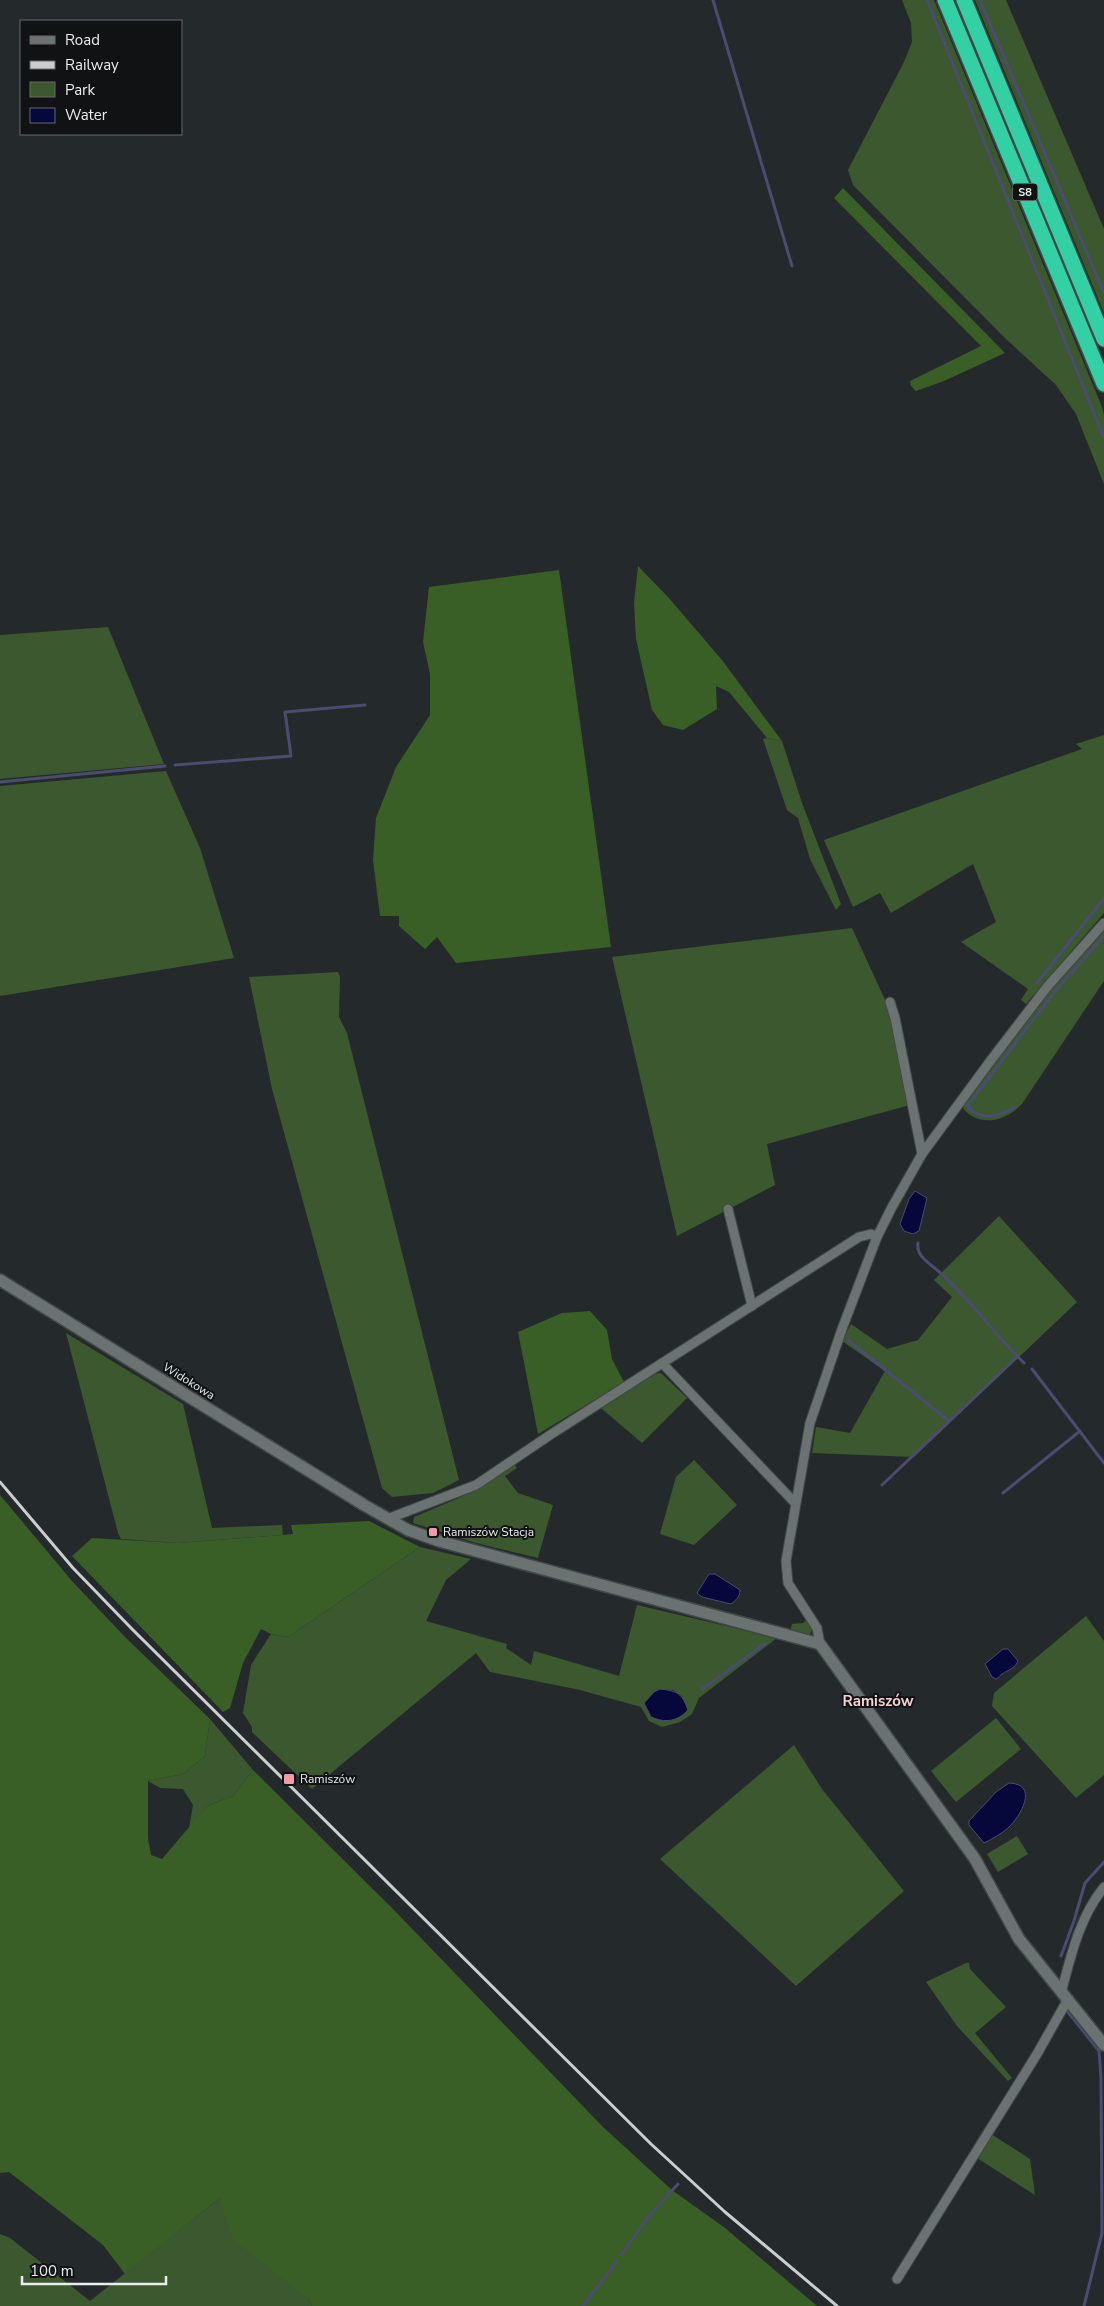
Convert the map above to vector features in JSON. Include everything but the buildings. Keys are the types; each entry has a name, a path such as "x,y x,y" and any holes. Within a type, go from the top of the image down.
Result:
{"highway":[{"name":"S8","path":"946,0 1104,384"},
{"name":"S8","path":"964,0 1104,339"}],"street":[{"path":"1104,923 1047,987 922,1154 877,1237 810,1423 786,1561 788,1582 817,1628 820,1644 975,1859 1019,1939 1104,2045"},
{"path":"890,1002 899,1035 922,1154"},
{"path":"728,1209 752,1306"},
{"path":"388,1519 476,1485 859,1237 871,1234 877,1237"},
{"name":"Widokowa","path":"0,1280 364,1505 408,1530 820,1644"},
{"path":"662,1363 795,1503"},
{"path":"897,2280 1037,2054 1064,1997 1080,1926 1095,1898 1104,1887"}],"green space":[{"path":"902,0 934,0 1102,407 1104,415 1104,484 1076,414 1056,385 1006,339 853,185 848,170 904,62 912,42 911,23"},
{"path":"975,0 1006,0 1104,229 1104,313"},
{"path":"843,188 1005,353 944,381 916,391 911,386 910,381 981,346 834,198"},
{"path":"638,566 668,597 722,660 782,741 767,738 729,692 716,686 717,709 683,730 663,725 652,710 636,639 634,603"},
{"path":"559,570 611,947 456,963 437,937 425,949 399,926 399,916 380,916 373,860 376,818 396,767 430,715 430,674 423,642 429,587"},
{"path":"108,627 164,764 0,779 0,635"},
{"path":"1104,735 1104,913 1026,1004 1021,1000 1028,989 961,942 996,922 973,864 891,913 880,893 853,907 824,840 1082,749 1076,744"},
{"path":"763,739 782,741 802,803 841,904 836,910 810,859 798,818 787,810"},
{"path":"166,771 200,848 234,958 0,996 0,786"},
{"path":"852,928 892,1015 910,1105 767,1144 775,1185 677,1236 612,957"},
{"path":"1104,929 1104,981 1024,1101 1011,1113 994,1120 985,1120 969,1114 962,1107 964,1103 1037,1005"},
{"path":"338,972 340,977 339,1017 347,1033 459,1480 433,1493 392,1497 382,1488 272,1089 249,977"},
{"path":"999,1216 1077,1302 914,1457 812,1453 816,1427 850,1433 885,1371 842,1341 851,1324 887,1349 918,1340 952,1297 934,1280"},
{"path":"590,1311 607,1330 612,1359 624,1382 538,1434 518,1332 562,1313"},
{"path":"66,1333 183,1404 212,1528 282,1525 283,1535 178,1543 121,1539"},
{"path":"661,1373 687,1398 642,1443 601,1408 654,1374"},
{"path":"694,1460 737,1505 694,1545 660,1534 676,1477"},
{"path":"513,1462 517,1468 505,1476 518,1493 553,1505 538,1558 476,1543 413,1523 414,1517 461,1497"},
{"path":"0,1495 72,1581 125,1637 210,1719 205,1756 183,1774 148,1781 148,1838 151,1855 162,1859 207,1806 233,1796 253,1770 395,1911 603,2127 672,2190 725,2228 817,2306 312,2306 309,2300 232,2239 220,2198 125,2274 103,2245 9,2172 0,2173"},
{"path":"369,1521 420,1547 288,1637 271,1634 261,1629 243,1663 230,1708 223,1712 72,1556 92,1538 178,1543 293,1534 291,1525"},
{"path":"420,1547 471,1559 446,1580 426,1621 507,1644 506,1648 531,1665 534,1651 619,1676 637,1605 777,1638 699,1698 692,1714 680,1722 662,1727 649,1721 641,1707 580,1690 490,1672 476,1653 312,1789 252,1732 252,1727 243,1713 251,1665 271,1634 288,1637","holes":["660,1689 673,1690 683,1697 645,1703 654,1692"]},
{"path":"1086,1616 1104,1641 1104,1775 1076,1798 992,1706 994,1693"},
{"path":"809,1619 813,1628 809,1636 790,1632 792,1624 803,1623"},
{"path":"996,1718 1021,1749 956,1802 931,1771"},
{"path":"210,1719 253,1770 233,1796 207,1806 189,1829 193,1805 183,1789 160,1788 148,1781 183,1774 205,1756"},
{"path":"794,1745 822,1789 904,1891 796,1986 660,1859"},
{"path":"1017,1836 1028,1854 998,1872 987,1854"},
{"path":"969,1963 970,1969 1006,2007 975,2033 1012,2078 1008,2081 957,2026 926,1982"},
{"path":"991,2134 1030,2159 1035,2195 977,2158"},
{"path":"220,2198 309,2300 312,2306 0,2306 0,2234 10,2238 90,2301"}],"water":[{"path":"915,1191 927,1198 919,1231 913,1234 904,1231 900,1224 909,1199"},
{"path":"709,1574 715,1574 740,1590 736,1600 731,1604 702,1597 697,1593"},
{"path":"1003,1649 1008,1649 1018,1661 1013,1668 996,1679 992,1677 985,1664"},
{"path":"660,1689 671,1691 681,1696 688,1710 680,1717 666,1721 651,1717 644,1703 654,1692"},
{"path":"1009,1783 1024,1789 1025,1802 1018,1816 1008,1828 984,1843 969,1825 969,1821 996,1792"}],"waterway":[{"path":"713,0 792,266"},
{"path":"927,0 1104,438"},
{"path":"980,0 1104,293"},
{"path":"175,765 291,756 285,712 365,705"},
{"path":"0,782 165,766"},
{"path":"1036,984 1104,898"},
{"path":"1015,1107 997,1115 984,1116 972,1111 967,1106 1057,989 1104,936"},
{"path":"918,1243 919,1252 923,1258 960,1292 1024,1363"},
{"path":"848,1340 949,1421"},
{"path":"882,1485 1017,1357"},
{"path":"1032,1369 1104,1463"},
{"path":"1003,1493 1080,1431"},
{"path":"702,1689 766,1643"},
{"path":"1061,1956 1085,1883 1104,1862"},
{"path":"1067,2011 1099,2051 1101,2079 1102,2233 1084,2306"},
{"path":"621,2255 649,2216 678,2184"},
{"path":"583,2306 617,2261"}],"railway":[{"path":"0,1482 73,1568 132,1629 651,2144 725,2212 837,2306"}],"place":[{"name":"Ramiszów Stacja","path":"433,1532"},
{"name":"Ramiszów","path":"289,1779"}],"district":[{"name":"Ramiszów","path":"878,1701"}]}
